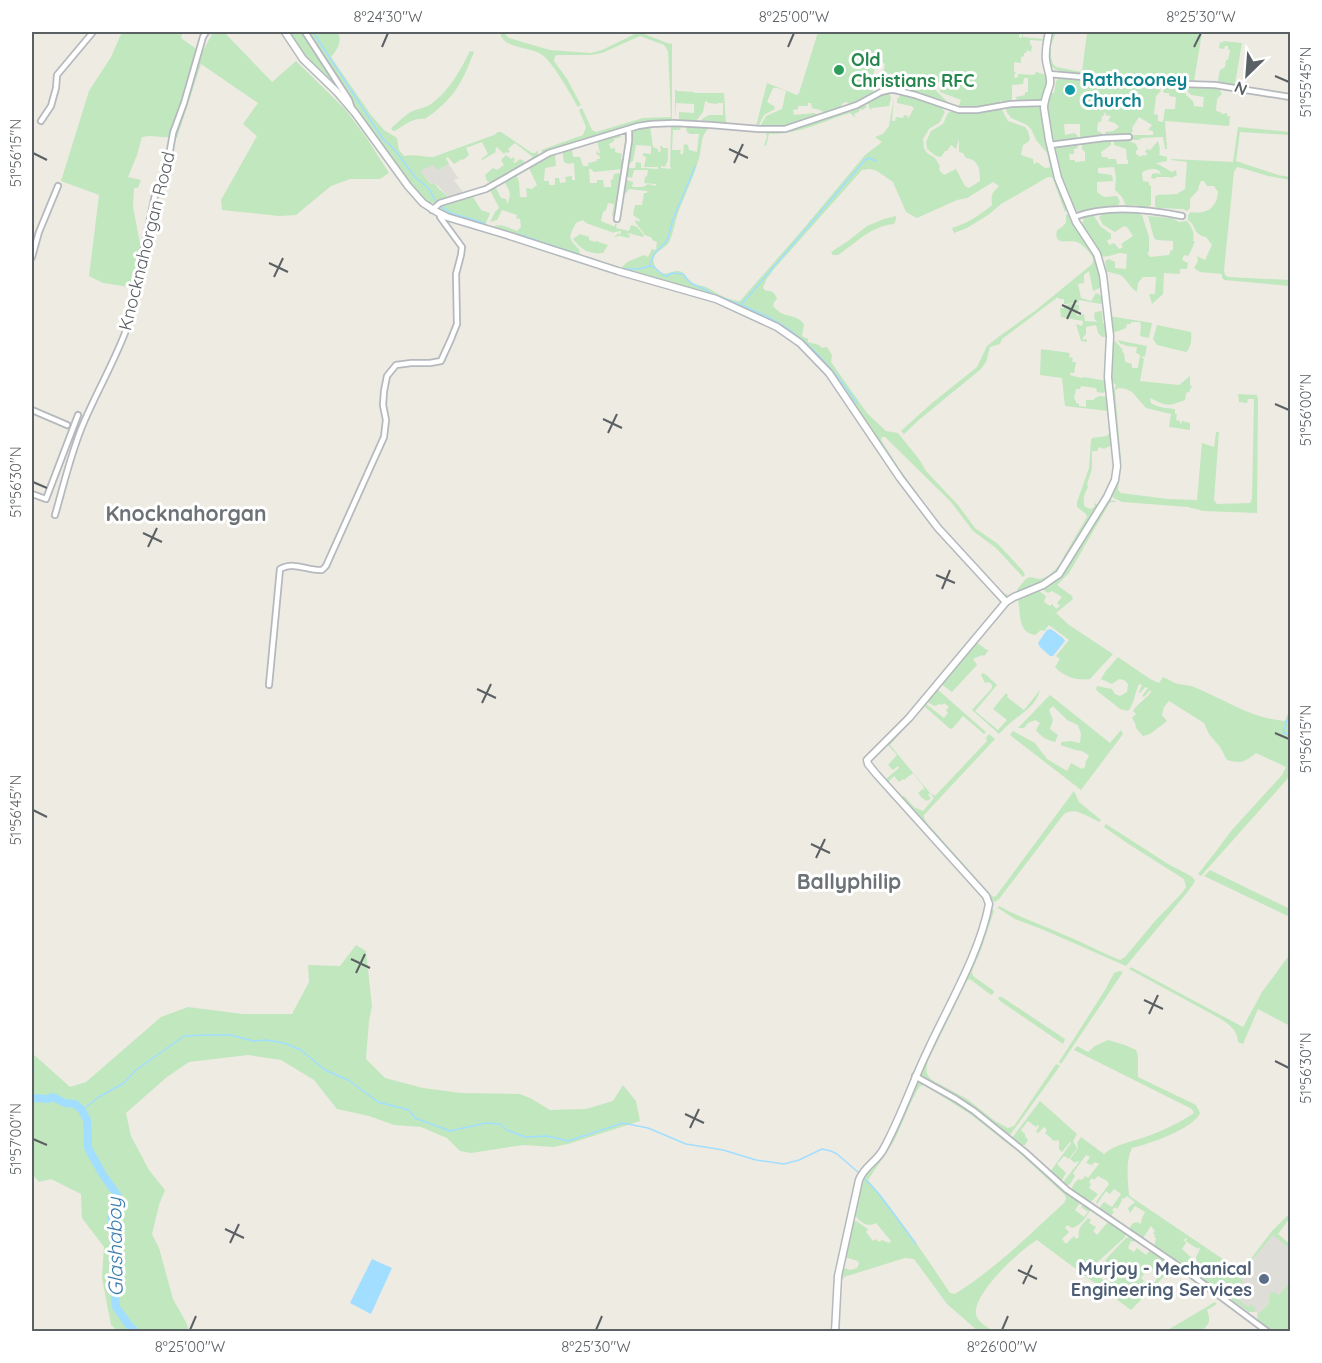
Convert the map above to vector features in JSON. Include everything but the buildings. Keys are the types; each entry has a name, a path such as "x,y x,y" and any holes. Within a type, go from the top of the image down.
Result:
{"street":[{"path":"41,121 51,106 57,75 93,32"},
{"name":"Knocknahorgan Road","path":"56,515 83,422 128,325 156,190 168,162 173,133 206,32"},
{"path":"285,32 303,59 351,108 398,174 417,197 432,210 441,215 618,272 716,299 777,327 807,349 829,373 894,469 938,528 1006,602"},
{"path":"305,32 349,100 351,108"},
{"path":"836,1332 838,1276 857,1185 864,1170 884,1150 915,1076 973,954 989,904 986,896 898,799 871,768 867,760 909,718 1006,602 1043,585 1059,574 1107,497 1116,472 1108,377 1110,336 1103,275 1097,254 1080,230 1058,178 1050,145 1044,103 1050,84 1046,54 1048,32"},
{"path":"1049,74 1152,83 1215,85 1290,97"},
{"path":"432,210 440,203 490,187 549,153 651,124 674,123 785,129 856,105 889,90 915,95 959,111 1011,104 1044,103"},
{"path":"617,219 629,129"},
{"path":"1050,145 1130,137"},
{"path":"32,258 39,232 58,186"},
{"path":"1074,217 1110,209 1182,216"},
{"path":"269,685 280,569 298,565 322,570 326,566 384,437 386,420 383,405 387,376 396,365 441,361 457,324 455,286 462,247 440,217 441,215"},
{"path":"32,412 67,424"},
{"path":"32,494 46,499 78,415"},
{"path":"915,1076 974,1111 1067,1190 1193,1276 1268,1332"}],"shaded area":[{"path":"446,160 459,178 454,180 463,192 459,196 450,198 416,167"},
{"name":"Murjoy - Mechanical Engineering Services","path":"1274,1233 1290,1247 1290,1281 1259,1320 1257,1312 1249,1312 1225,1294"}],"green space":[{"path":"122,32 183,32 181,38 202,53 213,32 224,32 272,82 296,61 345,109 389,173 380,179 350,179 331,186 296,215 279,216 222,210 221,200 257,136 243,124 258,103 201,64 177,138 142,137 128,177 141,180 138,188 134,188 133,207 143,258 133,291 124,286 103,283 89,276 99,195 61,181 89,91 111,57"},
{"path":"287,32 303,32 347,100 304,58"},
{"path":"307,32 338,32 339,45 331,57 371,115 384,130 397,138 399,150 404,156 433,157 501,132 532,153 538,150 538,157 527,161 533,157 515,143 508,149 510,151 508,153 504,154 497,147 496,152 482,160 488,154 482,142 466,148 469,155 463,160 454,164 448,157 446,158 449,164 437,170 433,165 420,171 431,184 434,183 450,198 427,203 418,196 368,128"},
{"path":"500,32 506,32 509,38 550,50 591,53 639,32 672,43 672,120 639,124 543,154 541,150 583,135 586,127 579,110 582,108 592,130 596,132 643,118 671,117 668,51 664,45 640,36 602,53 555,56 554,61 581,105 578,107 544,56 510,44 505,41"},
{"path":"818,32 1021,32 1019,37 1022,38 1023,34 1023,37 1043,39 1044,32 1046,32 1045,41 1030,40 1031,52 1027,50 1024,53 1021,63 1014,62 1014,72 1016,72 1014,76 1015,78 1018,74 1034,75 1036,72 1046,75 1047,89 1041,100 1017,102 1016,97 1028,92 1028,78 1024,78 1023,84 1012,85 1012,102 1000,101 1000,104 990,106 958,108 961,100 940,92 942,84 937,82 929,81 928,83 953,107 898,88 897,86 912,90 913,88 908,86 912,77 897,73 892,88 881,89 883,81 892,80 893,76 886,72 883,74 885,64 875,58 877,61 872,79 876,80 872,94 852,105 846,102 838,110 825,113 812,108 811,103 808,103 808,106 798,106 798,109 793,110 794,115 814,113 820,115 799,123 779,127 761,125 766,116 782,109 786,91 778,88 773,88 767,102 775,109 764,115 758,127 703,122 702,119 709,115 723,115 723,103 708,103 707,101 696,121 680,121 679,119 679,112 694,113 694,104 676,103 675,119 675,89 694,93 724,93 726,123 756,126 767,83 797,95 799,93"},
{"path":"1052,32 1056,32 1051,45 1053,64 1056,67 1082,72 1087,32 1202,33 1194,81 1085,73 1084,75 1060,71 1049,64"},
{"path":"1223,41 1242,43 1235,84 1290,93 1290,96 1220,84 1218,80 1220,70 1225,67 1230,50 1228,46 1224,49 1219,48 1220,42 1223,43"},
{"path":"470,51 474,52 464,75 447,101 425,119 413,120 393,131 391,128 407,114 429,105 444,93"},
{"path":"1059,78 1159,89 1161,91 1156,96 1154,114 1158,115 1158,121 1163,122 1165,109 1175,109 1176,97 1164,93 1166,87 1182,86 1194,106 1203,107 1204,97 1191,95 1187,91 1189,86 1218,87 1222,94 1217,99 1216,111 1222,114 1227,113 1227,116 1230,116 1229,126 1165,121 1167,149 1165,149 1163,137 1133,140 1133,135 1153,135 1153,131 1148,130 1152,125 1139,117 1131,133 1106,136 1105,132 1119,127 1108,121 1111,116 1104,113 1101,122 1098,122 1097,131 1102,133 1102,136 1080,139 1080,124 1064,124 1065,135 1074,133 1078,139 1055,142 1051,138 1046,106 1049,94 1054,93 1056,81"},
{"path":"889,92 891,98 889,106 870,110 868,103 865,104 867,107 862,110 859,108 860,111 854,114 856,118 850,113 800,130 769,134 766,146 764,145 766,133 709,128 703,138 697,165 679,210 671,239 655,256 654,262 658,271 662,273 680,271 695,284 740,301 865,155 882,142 875,137 883,134 889,126 894,98 892,121 895,121 896,117 903,118 904,115 908,116 908,119 914,108 897,103 897,99 902,94 943,107 945,112 940,122 929,129 923,139 924,148 935,158 940,166 939,170 944,175 956,169 965,186 969,188 980,181 976,163 959,152 959,139 956,149 951,145 941,157 936,156 927,149 926,142 931,131 943,124 948,113 952,111 970,113 1001,108 1008,121 1025,127 1028,131 1030,139 1023,145 1021,155 1033,159 1034,164 1036,162 1048,168 1050,167 1047,153 1036,140 1031,129 1011,118 1006,111 1007,107 1042,108 1068,210 1065,212 1053,179 1048,177 1001,204 967,228 954,233 952,228 963,224 992,205 993,194 999,186 993,182 967,198 957,200 917,218 906,212 893,182 877,171 862,170 774,269 763,288 775,295 777,299 773,306 778,311 804,324 802,336 808,339 808,342 822,348 827,347 832,355 831,362 867,413 886,431 898,433 926,471 958,505 975,528 998,544 1023,571 1025,575 1023,577 996,548 973,531 951,502 885,437 882,437 881,440 899,468 936,520 1004,595 1008,595 1005,597 955,545 909,487 862,419 801,342 731,304 621,268 627,262 644,255 648,257 652,249 657,248 657,242 645,235 635,222 640,220 633,215 635,205 642,205 644,193 647,191 629,189 622,195 624,182 627,180 633,182 632,187 643,187 648,184 656,186 656,184 644,183 648,170 634,170 632,178 625,176 626,169 635,168 636,162 641,163 641,168 658,169 658,167 644,167 646,157 643,153 651,154 651,146 636,145 633,161 627,162 633,129 650,126 653,147 658,149 658,152 661,151 660,146 668,148 668,160 665,167 661,166 661,168 671,169 671,125 681,125 680,130 673,130 672,150 681,150 680,154 683,154 684,144 688,145 689,150 697,152 699,134 687,132 688,126 704,125 785,131 832,116"},
{"path":"1238,127 1290,132 1290,135 1240,132 1236,161 1290,177 1290,180 1237,167 1234,172 1225,275 1290,280 1290,286 1224,280 1222,274 1200,272 1194,268 1198,261 1197,256 1205,260 1212,245 1206,237 1197,232 1188,220 1188,215 1191,212 1206,211 1213,206 1218,192 1214,186 1207,186 1204,181 1201,181 1199,189 1190,199 1190,208 1187,211 1155,206 1157,195 1177,194 1185,189 1187,162 1172,159 1233,162"},
{"path":"627,132 628,133 623,169 594,172 589,169 590,183 603,180 604,187 611,187 614,174 619,173 621,176 615,217 612,216 614,204 608,203 601,221 613,226 617,224 616,228 629,231 631,225 637,227 644,235 643,237 628,233 629,238 620,236 621,231 614,233 583,220 576,223 570,237 579,249 578,256 490,228 500,225 517,231 521,227 520,219 516,218 517,215 502,210 497,220 490,222 499,208 490,190 473,197 481,210 490,213 485,226 453,217 438,208 441,205 477,195 495,186 501,198 506,199 508,203 510,195 504,181 516,174 520,197 527,197 526,188 532,189 537,185 528,166 553,153 556,166 545,168 544,181 549,181 549,185 555,185 555,178 559,178 560,183 566,182 565,177 572,176 572,180 575,180 574,163 564,162 563,149 572,149 573,157 580,157 583,166 588,166 588,163 600,159 596,152 600,153 597,141 593,142 620,133 621,137 609,144 611,149 615,148 615,152 622,154 621,159 623,160"},
{"path":"1111,140 1111,145 1101,152 1102,157 1116,159 1117,164 1128,164 1126,149 1114,145 1114,140 1127,140 1136,144 1138,149 1136,154 1141,157 1146,156 1147,149 1152,151 1150,150 1158,141 1159,155 1167,157 1167,161 1156,163 1172,172 1176,170 1177,175 1171,178 1156,177 1155,179 1151,178 1152,174 1161,174 1158,170 1142,173 1143,181 1149,182 1151,186 1151,205 1148,208 1135,205 1126,206 1122,197 1115,190 1114,167 1098,168 1098,173 1112,175 1113,181 1097,182 1097,192 1104,197 1117,196 1120,202 1117,207 1077,211 1072,208 1058,170 1055,151 1057,147 1077,144 1078,148 1074,149 1074,154 1069,154 1070,160 1085,161 1082,144"},
{"path":"506,155 511,159 513,157 515,163 520,159 525,164 492,184 487,181 485,175 493,168 497,170 504,165 501,160"},
{"path":"1104,213 1142,215 1149,237 1149,252 1147,253 1150,257 1169,255 1173,250 1173,241 1154,238 1148,216 1172,218 1179,222 1187,221 1192,228 1193,241 1195,241 1188,256 1184,255 1182,260 1188,263 1187,269 1180,269 1180,274 1164,273 1163,294 1152,304 1149,294 1155,294 1156,277 1143,277 1138,283 1137,292 1122,276 1106,271 1105,261 1109,259 1115,262 1115,268 1126,269 1127,254 1101,256 1082,227 1085,216 1093,214 1100,226 1111,234 1111,239 1107,240 1109,245 1114,243 1119,249 1123,247 1121,244 1133,236 1127,227 1124,226 1115,232 1103,225 1099,217"},
{"path":"1069,214 1098,259 1102,287 1093,291 1089,271 1084,275 1084,283 1078,284 1081,298 1091,301 1096,293 1102,296 1103,303 1079,300 1078,303 1064,304 1064,299 1058,297 1002,339 1000,344 990,347 986,362 981,369 904,434 901,431 977,367 987,346 1091,265 1092,256 1082,245 1074,241 1057,239 1057,230 1066,223 1066,215"},
{"path":"896,216 894,224 878,228 838,255 833,255 831,252 867,226"},
{"path":"580,234 589,237 589,240 608,245 603,253 589,252 573,239"},
{"path":"1073,304 1079,305 1076,314 1078,316 1084,314 1085,321 1097,322 1094,318 1095,312 1102,311 1103,323 1107,323 1108,337 1102,337 1098,333 1096,325 1086,327 1086,334 1082,339 1086,338 1087,342 1081,341 1076,324 1082,326 1083,321 1061,317 1060,308"},
{"path":"1109,316 1152,323 1149,338 1140,336 1140,322 1131,322 1126,328 1112,332"},
{"path":"1157,325 1191,332 1191,343 1188,350 1186,352 1157,345 1153,339"},
{"path":"1117,340 1147,346 1145,356 1141,357 1144,359 1140,381 1179,385 1190,376 1192,386 1186,393 1185,400 1174,404 1164,404 1150,398 1154,405 1175,409 1176,420 1181,424 1182,421 1190,423 1190,430 1169,427 1171,414 1146,408 1132,392 1126,389 1115,390 1121,459 1118,490 1121,493 1168,499 1197,500 1202,443 1214,447 1216,432 1219,432 1214,500 1217,504 1250,503 1252,499 1254,399 1248,399 1247,403 1239,402 1238,394 1257,395 1257,513 1203,511 1188,507 1122,502 1110,496 1116,480 1111,390 1114,390 1116,386 1111,381 1112,342 1115,341 1123,350 1125,362 1132,364 1132,368 1138,368 1140,355 1136,353 1137,347 1122,345"},
{"path":"1041,349 1070,353 1069,357 1073,358 1072,362 1076,362 1074,373 1070,375 1107,381 1107,390 1103,393 1097,392 1096,388 1081,386 1080,389 1076,389 1074,398 1079,406 1086,407 1086,400 1093,400 1100,396 1108,398 1112,443 1104,449 1099,447 1097,451 1092,451 1092,469 1084,501 1085,507 1091,509 1095,503 1099,506 1062,567 1046,582 1014,594 1026,579 1044,578 1061,563 1087,517 1077,507 1077,502 1089,468 1091,440 1107,436 1109,433 1108,411 1065,406 1062,378 1040,375"},
{"path":"1108,500 1116,502 1109,504 1069,573 1057,585 1073,599 1056,613 1069,625 1113,654 1090,679 1076,679 1067,676 1055,667 1060,659 1056,656 1069,640 1049,625 1044,631 1041,630 1035,635 1025,630 1022,626 1017,597 1038,590 1046,596 1044,602 1050,606 1052,604 1056,609 1060,606 1057,603 1062,597 1052,591 1048,593 1042,589 1056,579"},
{"path":"976,642 989,650 984,656 973,659 977,665 952,692 941,684"},
{"path":"1118,657 1159,683 1163,677 1175,683 1194,687 1261,717 1285,721 1290,708 1290,778 1201,876 1198,874 1231,831 1282,775 1286,767 1256,753 1243,761 1227,760 1204,723 1169,701 1162,715 1167,721 1150,734 1143,736 1136,728 1132,718 1136,714 1133,711 1135,708 1151,692 1150,690 1144,697 1142,696 1148,688 1145,687 1140,693 1142,685 1139,684 1128,711 1120,709 1096,690 1097,686 1112,689 1120,696 1127,692 1128,684 1124,680 1119,679 1112,684 1101,679"},
{"path":"983,673 997,685 975,711 998,730 1007,720 993,709 1006,693 1007,697 1024,710 1040,690 1030,707 999,734 972,710 992,688 989,682 985,683 981,675"},
{"path":"937,689 986,732 984,734 963,716 952,729 949,728 924,706 890,745 930,793 928,795 931,798 925,801 918,793 923,789 926,791 913,773 899,782 894,776 888,782 886,779 899,768 898,766 893,770 888,765 897,755 888,745 882,748 923,704 944,718 949,707 944,703 934,706 926,701"},
{"path":"1050,695 1110,743 1121,730 1123,734 1081,790 1010,735 1013,731 1035,743 1047,759 1067,771 1071,763 1082,769 1085,767 1089,756 1087,754 1061,746 1061,742 1080,743 1081,734 1078,725 1067,720 1053,706 1049,710 1053,720 1050,729 1058,735 1055,742 1044,738 1036,730 1040,723 1035,720 1024,728 1018,728"},
{"path":"989,734 995,739 924,815 927,823 993,897 1074,791 1079,802 1101,820 1100,822 1073,811 1064,814 995,902 917,817 902,797 904,796 914,807 923,811 934,798 930,793 935,796 987,741"},
{"path":"1106,824 1195,880 1126,966 1015,919 998,908 999,906 1120,960 1125,957 1186,887 1184,879 1104,827"},
{"path":"1210,870 1290,909 1290,917 1204,876"},
{"path":"992,908 994,911 972,971 973,976 994,993 991,995 970,979 967,981 928,1061 927,1071 932,1080 967,1099 1008,1128 1014,1126 1056,1064 1060,1066 1010,1135 923,1078 920,1073"},
{"path":"356,945 366,951 372,1006 366,1059 385,1078 423,1088 461,1093 520,1094 550,1110 586,1109 613,1101 623,1085 636,1101 640,1121 553,1147 523,1145 471,1153 460,1151 447,1138 421,1127 394,1125 369,1116 337,1109 314,1080 281,1060 248,1055 189,1062 167,1077 126,1113 131,1136 149,1170 165,1190 152,1234 159,1248 173,1299 189,1331 118,1331 111,1325 102,1278 104,1247 82,1218 81,1194 51,1179 39,1182 32,1174 32,1053 70,1087 86,1082 161,1017 188,1007 242,1014 292,1014 309,982 308,965 340,966"},
{"path":"1290,954 1290,1026 1258,1009 1243,1044 1238,1042 1233,1029 1221,1019 1129,969 1131,967 1243,1027 1262,992"},
{"path":"1123,972 1061,1064 1059,1062 1114,973"},
{"path":"999,997 1065,1039 1063,1044 1000,1001"},
{"path":"1108,1040 1136,1050 1138,1077 1196,1105 1200,1113 1189,1125 1180,1130 1132,1148 1128,1159 1129,1195 1131,1197 1239,1270 1240,1273 1272,1231 1290,1213 1290,1218 1278,1234 1290,1244 1290,1249 1273,1235 1239,1276 1243,1281 1235,1297 1248,1307 1251,1304 1256,1309 1254,1312 1249,1312 1197,1278 1197,1273 1204,1271 1222,1276 1225,1273 1230,1277 1233,1272 1220,1262 1215,1269 1198,1268 1196,1257 1200,1249 1187,1242 1187,1238 1184,1240 1186,1243 1182,1249 1193,1259 1195,1267 1192,1272 1154,1247 1156,1238 1153,1233 1155,1231 1151,1226 1143,1238 1150,1245 1133,1232 1130,1227 1133,1223 1140,1224 1145,1212 1135,1206 1130,1213 1128,1208 1135,1202 1127,1196 1121,1200 1117,1209 1115,1207 1112,1210 1114,1212 1111,1216 1100,1209 1104,1202 1112,1207 1121,1194 1114,1189 1110,1194 1106,1191 1097,1204 1096,1202 1109,1184 1107,1181 1098,1176 1089,1182 1091,1184 1089,1188 1098,1194 1092,1201 1072,1190 1076,1181 1082,1180 1085,1176 1088,1178 1099,1164 1086,1163 1090,1157 1086,1155 1073,1173 1075,1176 1070,1184 1066,1186 1064,1184 1079,1162 1075,1163 1070,1159 1078,1148 1077,1143 1081,1137 1104,1154 1164,1129 1194,1113 1192,1109 1074,1050 1077,1046 1088,1052"},
{"path":"917,1079 955,1101 1014,1145 1012,1147 970,1114 924,1085 920,1086 894,1141 868,1180 901,1221 950,1293 955,1294 998,1263 1066,1199 1065,1195 1015,1149 1016,1147 1067,1193 1079,1200 1080,1203 1075,1210 1084,1217 1088,1212 1081,1207 1084,1204 1091,1208 1086,1217 1078,1225 1072,1228 1067,1225 1065,1228 1069,1232 1062,1239 1066,1244 1074,1236 1076,1239 1079,1237 1082,1224 1088,1218 1091,1220 1089,1223 1096,1227 1093,1231 1097,1235 1111,1221 1127,1232 1124,1238 1091,1268 1105,1282 1114,1274 1105,1260 1126,1238 1132,1236 1136,1238 1133,1242 1131,1241 1128,1248 1134,1252 1137,1248 1146,1255 1151,1249 1166,1259 1155,1271 1148,1265 1142,1272 1144,1274 1141,1278 1144,1281 1140,1288 1145,1282 1154,1283 1160,1272 1170,1262 1220,1297 1218,1298 1174,1266 1131,1310 1037,1240 999,1273 981,1296 977,1306 977,1318 993,1331 978,1331 947,1304 914,1259 905,1258 844,1277 841,1282 840,1331 837,1332 839,1281 845,1268 850,1270 857,1268 859,1264 858,1261 844,1257 853,1223 856,1221 868,1229 866,1232 873,1241 876,1239 879,1242 882,1240 889,1243 891,1241 876,1223 869,1225 864,1223 854,1213 862,1176 881,1158"},
{"path":"1040,1101 1077,1134 1073,1141 1077,1148 1069,1159 1064,1156 1057,1164 1066,1173 1062,1180 1050,1172 1070,1142 1062,1152 1059,1149 1059,1140 1054,1141 1045,1133 1047,1130 1044,1127 1038,1133 1036,1132 1039,1126 1036,1127 1028,1121 1021,1130 1028,1140 1025,1145 1021,1145 1012,1138"},
{"path":"1290,1281 1290,1331 1271,1331 1258,1321 1257,1315 1268,1305 1270,1293 1275,1292 1279,1295"},
{"path":"1215,1302 1217,1304 1207,1310 1209,1319 1203,1329 1189,1332 1166,1331"}],"water":[{"path":"1051,629 1065,641 1053,656 1050,656 1038,643 1047,630"},
{"path":"372,1259 392,1268 371,1314 350,1303"}],"waterway":[{"path":"313,32 383,139 394,149 415,177 429,189 436,202"},
{"path":"741,305 865,160 869,158 876,161"},
{"path":"650,265 654,254 668,238 673,219 695,167"},
{"path":"440,206 451,213 484,223"},
{"path":"518,234 539,241"},
{"path":"544,243 578,254"},
{"path":"587,257 608,265"},
{"path":"624,269 650,266 667,276 672,273 683,274 690,282 710,293 772,319 791,331 819,355 857,403"},
{"path":"1290,712 1283,732 1290,736"},
{"path":"82,1110 124,1083 136,1070 184,1036 231,1035 253,1041 266,1040 284,1043 301,1050 325,1070 348,1080 378,1102 409,1110 415,1118 450,1131 486,1123 500,1124 507,1130 525,1137 547,1136 568,1141 623,1123 648,1128 686,1144 784,1164 822,1149 837,1154 859,1173"},
{"name":"Glashaboy","path":"32,1098 53,1097 65,1103 75,1104 82,1110 87,1120 88,1148 118,1196 111,1216 116,1248 113,1279 116,1307 136,1332"},
{"path":"862,1176 879,1194 916,1244"}],"place":[{"name":"Old Christians RFC","path":"839,70"},
{"name":"Rathcooney Church","path":"1070,90"},
{"name":"Murjoy - Mechanical Engineering Services","path":"1264,1279"}],"district":[{"name":"Knocknahorgan","path":"186,514"},
{"name":"Ballyphilip","path":"849,882"}]}
